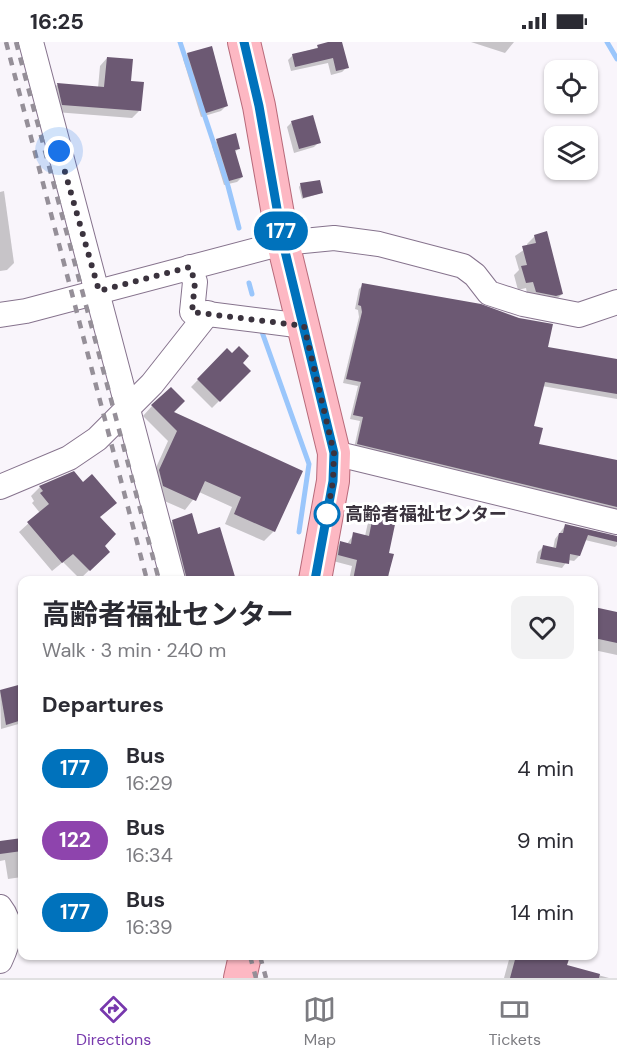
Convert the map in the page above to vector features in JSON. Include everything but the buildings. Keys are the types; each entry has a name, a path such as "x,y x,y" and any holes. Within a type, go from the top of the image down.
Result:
{"main road":[{"path":"244,42 259,106 283,243 334,453 333,481 316,576"},
{"path":"240,978 244,960"}],"street":[{"path":"31,42 70,195 99,291 126,410 172,576"},
{"path":"0,315 283,243 334,238 410,251 463,266 475,275 489,293 523,304 579,315 617,302"},
{"path":"190,267 195,282 192,312 304,326"},
{"path":"0,487 85,448 126,410 177,355 208,313"},
{"path":"334,453 617,522"},
{"path":"0,907 8,917 9,941 0,961"}],"waterway":[{"path":"180,42 228,186 239,228"},
{"path":"607,42 617,59"},
{"path":"249,283 252,294"},
{"path":"262,332 309,464 299,532"}],"railway":[{"path":"6,42 146,576"},
{"path":"16,42 158,576"},
{"path":"251,960 256,978"},
{"path":"261,960 266,978"}],"bus line":[{"name":"177","path":"244,42 259,106 283,243 334,453 333,481 316,576"}],"place":[{"name":"高齢者福祉センター","path":"327,514"}],"route":[{"path":"59,151 99,291 190,267 195,282 192,312 304,326 334,453 333,481 326,521 327,514"}]}
